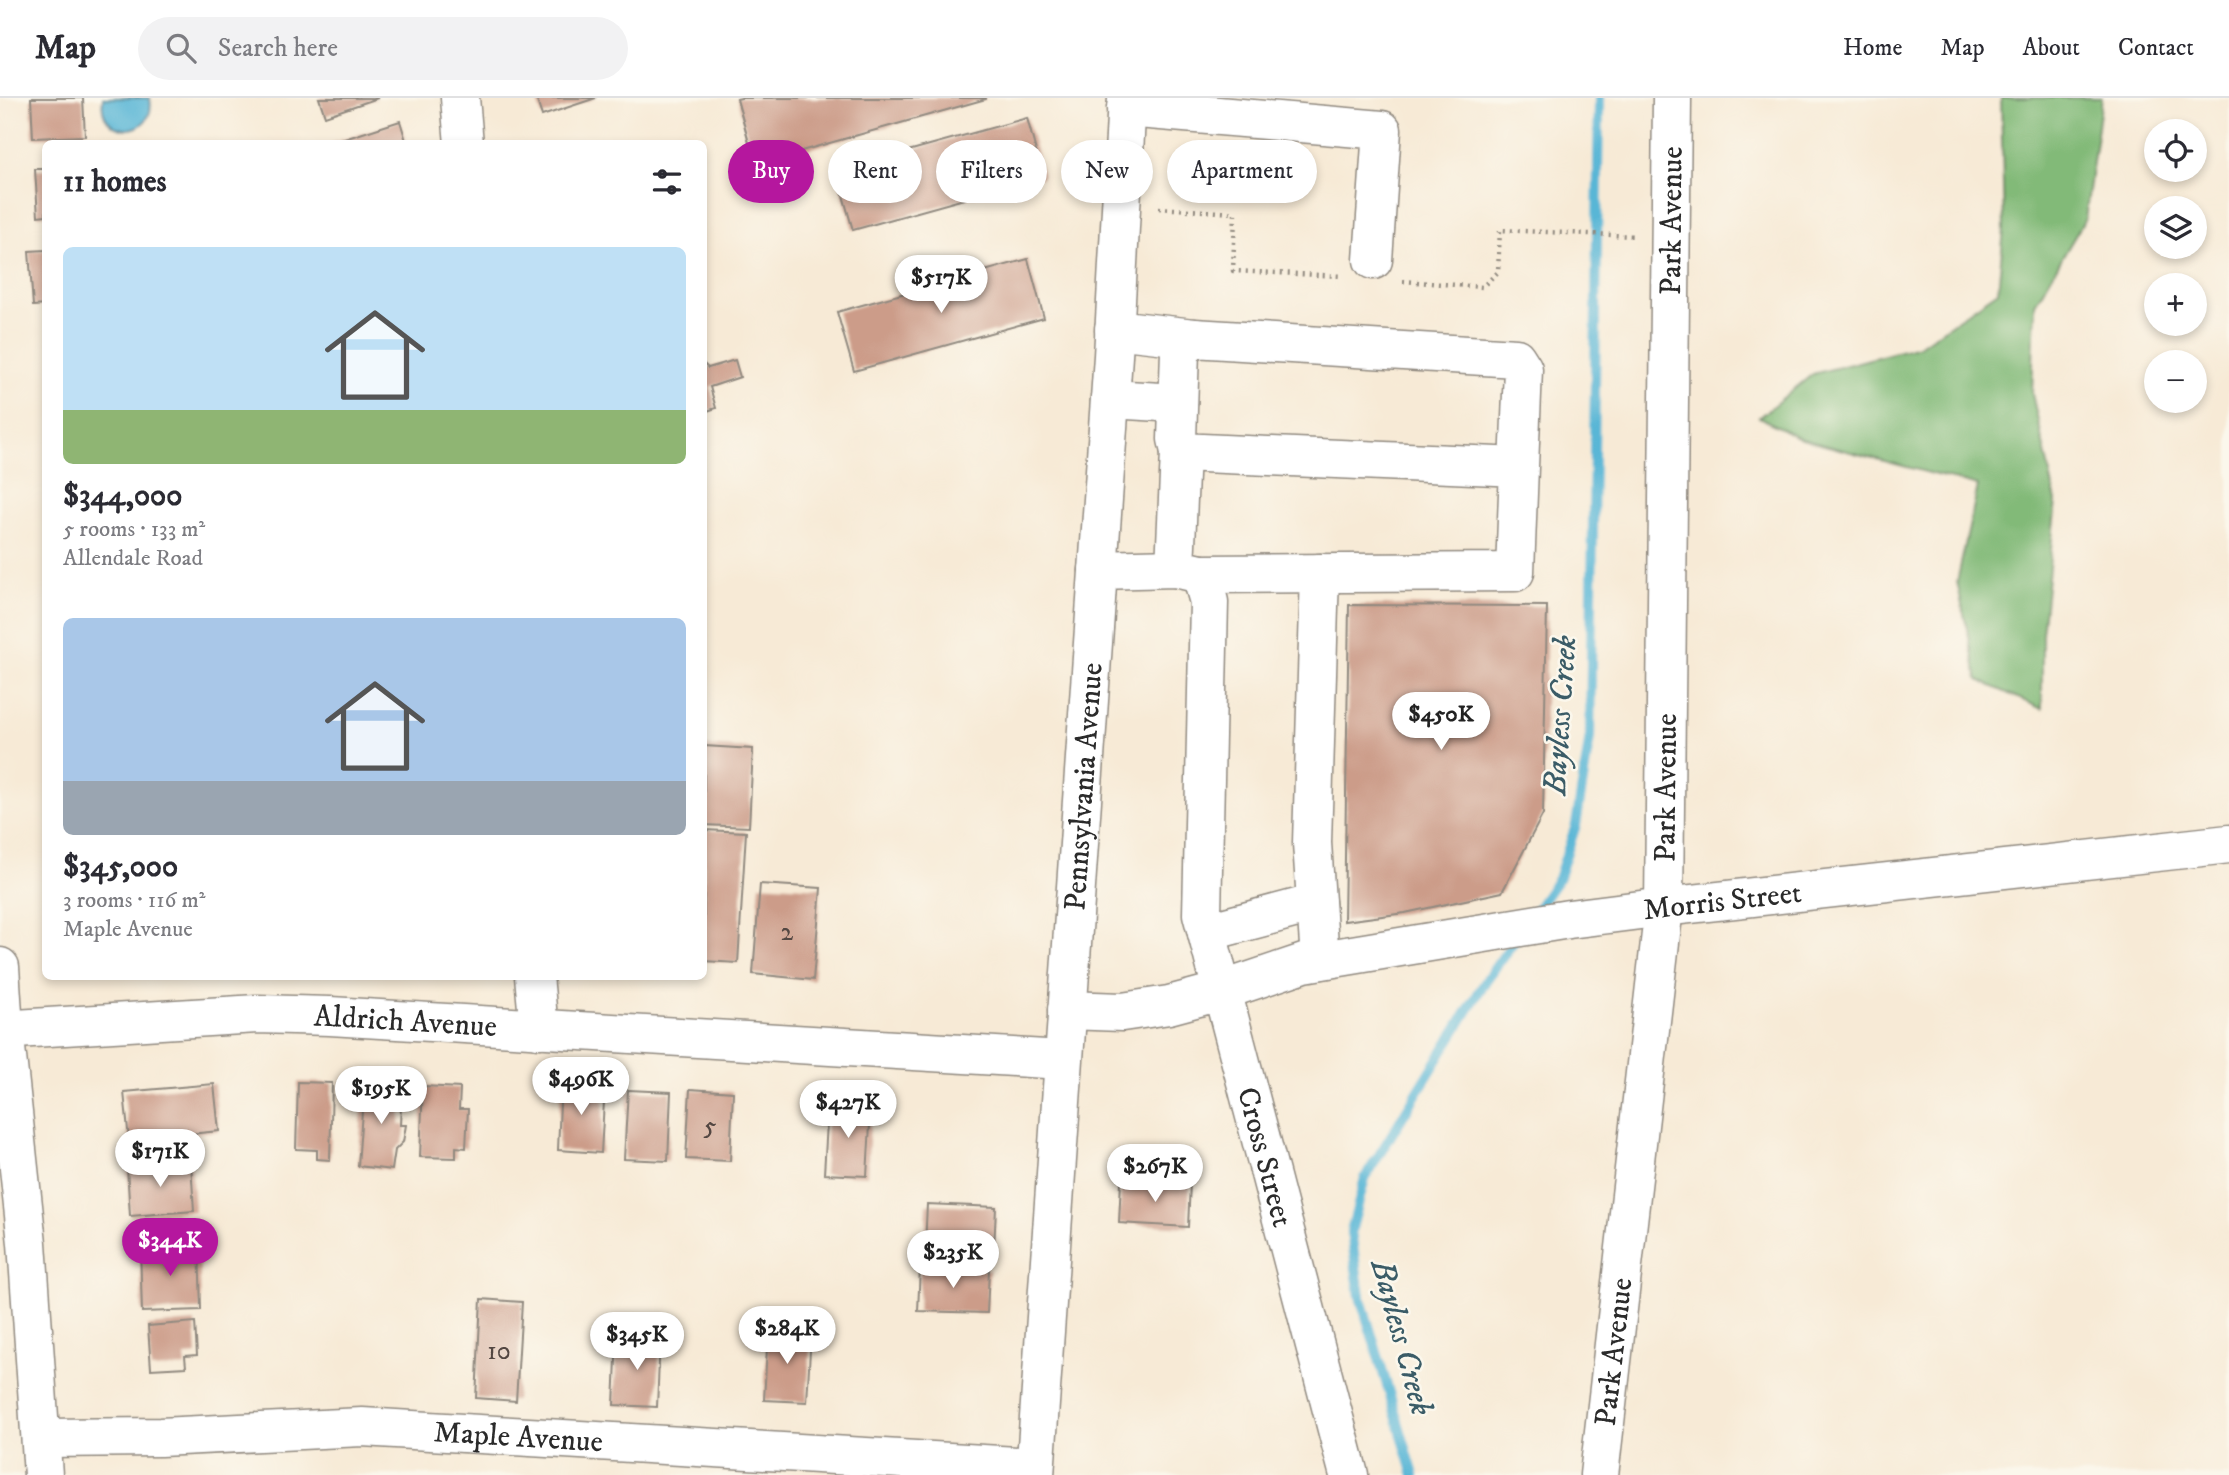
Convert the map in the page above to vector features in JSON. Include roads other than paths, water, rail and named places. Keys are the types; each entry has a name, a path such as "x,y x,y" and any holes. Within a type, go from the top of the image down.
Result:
{"street":[{"path":"460,98 464,140"},
{"name":"Park Avenue","path":"1599,1475 1664,906 1672,98"},
{"path":"1127,103 1382,130 1373,260"},
{"name":"Pennsylvania Avenue","path":"1035,1471 1110,399 1127,103"},
{"path":"1098,570 1515,572 1523,369 1516,358 1194,338 1114,329"},
{"name":"Cross Street","path":"1194,338 1180,351 1177,439 1188,571 1209,602 1202,914 1349,1475"},
{"path":"1110,399 1178,403"},
{"path":"1180,452 1519,467"},
{"path":"1320,573 1312,843 1320,960"},
{"name":"Morris Street","path":"1221,991 1304,963 1569,919 1664,906 2229,844"},
{"path":"1207,932 1316,904"},
{"path":"0,967 2,1029 27,1243 43,1475"},
{"path":"534,980 539,1029"},
{"path":"1067,1010 1122,1012 1169,1005 1221,991"},
{"name":"Aldrich Avenue","path":"2,1029 257,1014 1063,1060"},
{"name":"Maple Avenue","path":"41,1438 160,1437 362,1427 1035,1471"}],"water":[{"path":"103,98 150,98 150,111 145,121 137,127 117,127 103,112"}],"waterway":[{"name":"Bayless Creek","path":"1532,916 1558,879 1576,825 1590,737 1599,98"},
{"name":"Bayless Creek","path":"1414,1475 1360,1296 1351,1232 1365,1178 1487,979 1517,937"}]}
